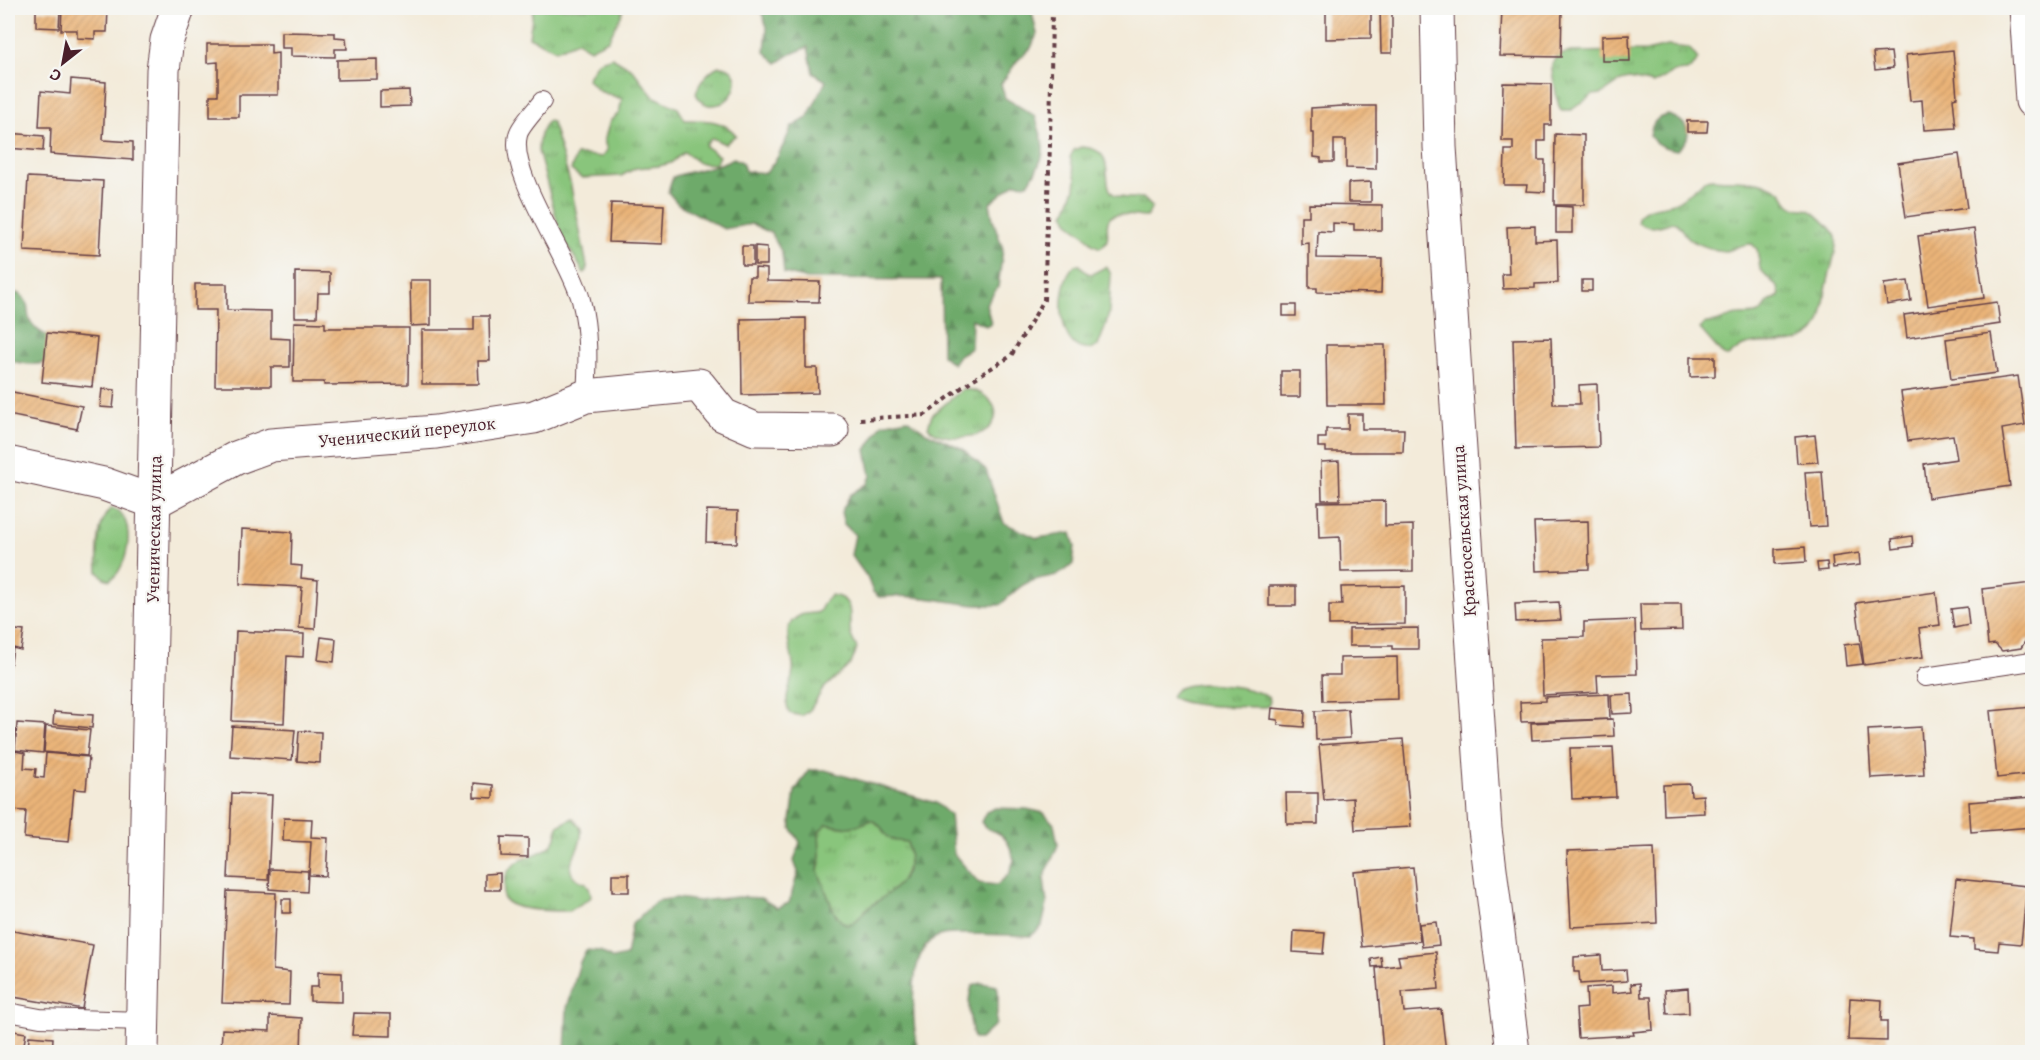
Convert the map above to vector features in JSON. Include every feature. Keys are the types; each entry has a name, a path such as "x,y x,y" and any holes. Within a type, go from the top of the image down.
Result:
{"street":[{"name":"Ученическая улица","path":"143,1037 163,70 167,40 178,8"},
{"name":"Красносельская улица","path":"1437,8 1440,147 1484,817 1513,1053"},
{"path":"2026,8 2032,101"},
{"name":"Ученический переулок","path":"154,502 236,458 271,446 436,432 534,417 586,396 699,385 723,415 755,429 832,430"},
{"path":"8,463 104,484 154,502"}],"lane":[{"path":"542,102 518,134 518,161 581,300 589,356 586,396"},
{"path":"1925,677 2032,661"},
{"path":"8,1012 143,1037"}],"path":[{"path":"832,430 860,419 925,415 972,380 1011,356 1044,300 1052,8"}],"green space":[{"path":"527,8 623,8 608,40 590,49 577,41 556,50 529,37 533,11"},
{"path":"760,8 1031,8 1037,34 1031,48 1017,61 1001,84 1005,98 1035,116 1043,144 1042,157 1028,184 1015,183 990,203 1003,249 998,287 986,304 991,323 986,326 972,319 971,348 959,355 953,364 942,355 941,280 807,279 784,273 782,253 771,233 752,224 724,229 678,204 668,192 673,177 734,158 742,162 745,171 766,173 777,158 792,127 807,118 826,81 813,73 808,47 777,63 765,52 767,27"},
{"path":"1668,46 1689,48 1698,59 1687,71 1674,72 1653,84 1629,79 1621,81 1602,94 1593,95 1571,110 1561,110 1557,102 1552,68 1557,57 1571,52 1646,51"},
{"path":"612,57 632,69 653,96 678,108 685,120 719,123 736,135 725,144 712,138 705,146 719,156 715,164 699,163 684,152 671,163 636,168 621,176 581,178 571,170 576,155 602,157 607,150 604,141 610,121 619,113 622,99 599,91 587,79 597,62"},
{"path":"719,66 733,71 736,84 729,98 722,103 708,105 701,101 696,93 705,77"},
{"path":"1668,115 1681,121 1687,129 1686,139 1677,150 1661,146 1650,135 1655,121"},
{"path":"548,121 552,122 570,182 587,266 587,271 584,273 561,235 538,151 540,134"},
{"path":"1081,147 1093,149 1101,154 1107,168 1110,190 1115,195 1125,198 1143,198 1152,207 1147,217 1122,214 1110,218 1107,225 1107,240 1100,248 1092,244 1070,223 1065,214 1076,179 1070,157 1074,150"},
{"path":"1704,180 1751,181 1769,185 1783,194 1792,207 1814,213 1835,234 1837,241 1822,317 1813,333 1805,338 1788,343 1752,344 1741,347 1728,357 1722,354 1700,329 1703,324 1736,315 1759,313 1780,295 1778,288 1760,269 1757,249 1752,244 1725,251 1716,250 1689,239 1674,222 1651,227 1638,222 1638,216 1642,212 1676,202"},
{"path":"1075,265 1080,265 1087,273 1092,274 1105,267 1111,275 1106,325 1098,346 1084,349 1074,344 1067,334 1063,320 1064,288 1068,274"},
{"path":"15,293 20,294 26,301 31,323 52,339 46,362 32,364 8,361 8,301"},
{"path":"963,389 978,392 990,401 996,414 994,421 983,432 967,437 949,437 934,432 928,427 932,415"},
{"path":"907,419 926,432 963,449 986,470 1004,523 1037,538 1071,533 1075,546 1073,564 1059,574 1025,584 1000,605 971,605 913,597 879,597 873,592 867,577 851,555 855,535 844,524 841,512 850,495 867,484 871,476 866,450 882,424"},
{"path":"112,508 120,513 125,521 128,543 122,565 110,580 98,572 98,557 103,520"},
{"path":"831,595 839,597 848,605 851,635 857,648 851,664 823,689 810,710 802,716 789,713 787,697 793,664 788,641 789,626 801,615 819,612"},
{"path":"1202,684 1254,691 1269,698 1270,701 1268,706 1264,707 1216,706 1180,701 1171,697 1180,688"},
{"path":"809,770 825,770 936,803 950,815 954,854 979,883 997,885 1009,874 1014,860 1004,838 986,828 981,822 986,812 995,808 1027,809 1044,813 1054,824 1058,845 1044,878 1047,904 1042,926 1031,936 952,934 943,935 931,941 922,952 914,986 914,1023 918,1052 565,1052 567,1008 580,962 586,950 600,951 613,959 626,956 632,924 656,901 676,898 699,901 738,897 761,898 777,908 789,903 798,872 794,861 800,842 791,828 795,791","holes":["871,820 890,839 907,842 910,854 909,864 906,873 894,888 858,919 847,925 834,912 818,871 819,831 827,824 845,827"]},
{"path":"573,818 581,830 581,838 572,860 571,873 586,883 591,897 569,911 532,910 506,901 503,895 505,878 513,866 548,848 553,843 558,826"},
{"path":"871,820 882,826 894,840 907,842 911,855 898,887 865,910 859,921 847,925 834,912 818,871 819,831 827,824 849,827"},
{"path":"981,983 997,986 996,1024 980,1039 974,1039 969,999 972,986"}],"building":[{"path":"62,8 108,8 107,32 95,32 95,39 77,38 77,30 61,30"},
{"path":"1371,8 1371,38 1326,39 1326,9"},
{"path":"1380,8 1392,8 1392,53 1381,53"},
{"path":"1502,8 1562,8 1561,57 1500,56"},
{"path":"36,10 60,11 59,28 36,27"},
{"path":"281,32 335,33 335,37 346,38 347,49 335,49 335,57 291,56 291,48 281,48"},
{"path":"1629,35 1630,61 1602,61 1602,36"},
{"path":"207,44 271,44 271,54 278,53 278,95 239,95 239,117 210,117 210,95 218,95 218,62 207,63"},
{"path":"1953,50 1957,97 1953,98 1956,128 1924,130 1922,100 1910,101 1906,55"},
{"path":"1891,52 1893,68 1875,70 1873,53"},
{"path":"377,59 377,79 337,80 337,60"},
{"path":"71,79 106,82 103,140 133,142 133,160 50,154 51,127 39,127 41,91 70,94"},
{"path":"1503,83 1551,84 1551,125 1545,125 1545,141 1538,141 1538,160 1545,160 1545,192 1526,191 1527,185 1504,185 1505,150 1513,150 1513,141 1502,141"},
{"path":"409,90 410,106 380,107 380,91"},
{"path":"1376,106 1376,169 1346,168 1346,140 1334,140 1334,162 1321,162 1321,158 1314,157 1311,108"},
{"path":"1687,121 1708,121 1707,132 1687,132"},
{"path":"8,133 44,136 43,151 8,148"},
{"path":"1555,134 1584,135 1584,205 1554,205"},
{"path":"1959,154 1967,208 1906,217 1898,163"},
{"path":"28,177 103,181 99,255 24,251"},
{"path":"1371,182 1371,202 1348,202 1348,183"},
{"path":"611,203 664,205 662,244 609,242"},
{"path":"1309,204 1382,205 1382,230 1354,230 1354,224 1333,223 1333,232 1318,231 1317,258 1382,259 1381,293 1317,292 1317,288 1309,288 1309,243 1301,244 1301,216 1309,216"},
{"path":"1556,206 1572,207 1572,233 1556,233"},
{"path":"1535,226 1535,241 1557,240 1558,283 1535,284 1535,288 1503,289 1502,274 1509,274 1507,227"},
{"path":"1974,229 1984,298 1928,306 1918,236"},
{"path":"742,246 753,246 753,265 742,265"},
{"path":"755,246 767,247 767,265 755,265"},
{"path":"755,268 767,269 767,281 820,282 819,302 748,301 749,277 755,277"},
{"path":"295,272 330,273 330,293 318,293 317,317 295,317"},
{"path":"410,280 431,280 431,325 411,326"},
{"path":"1582,280 1592,280 1592,291 1582,291"},
{"path":"1908,281 1911,301 1887,305 1884,284"},
{"path":"195,284 227,284 227,310 271,311 271,338 290,339 290,367 271,367 271,386 215,386 216,310 195,310"},
{"path":"1997,302 2000,324 1907,338 1904,315"},
{"path":"1283,305 1296,305 1296,316 1283,316"},
{"path":"474,316 489,316 490,361 478,361 479,384 422,384 422,330 474,330"},
{"path":"806,318 806,368 817,368 818,393 742,395 741,319"},
{"path":"294,322 325,323 325,328 409,328 408,384 324,385 324,382 293,382"},
{"path":"47,333 97,338 92,387 42,382"},
{"path":"1991,333 1997,373 1951,379 1946,339"},
{"path":"1551,338 1553,404 1580,404 1579,385 1597,384 1599,447 1516,449 1513,339"},
{"path":"1326,345 1385,345 1386,405 1327,405"},
{"path":"1690,357 1715,357 1715,376 1690,377"},
{"path":"1281,371 1300,371 1300,397 1281,397"},
{"path":"2018,376 2025,425 2002,429 2010,486 1928,498 1924,464 1957,459 1953,435 1908,441 1901,392"},
{"path":"102,389 115,390 113,408 100,407"},
{"path":"8,391 82,406 77,429 8,415"},
{"path":"1348,414 1362,414 1362,429 1404,429 1403,452 1326,452 1326,447 1318,447 1318,438 1326,438 1326,429 1348,429"},
{"path":"1815,435 1818,462 1797,463 1795,437"},
{"path":"1339,461 1340,500 1322,500 1321,462"},
{"path":"1822,471 1826,526 1809,527 1805,472"},
{"path":"1385,501 1385,526 1413,525 1413,571 1341,572 1340,537 1319,538 1318,502"},
{"path":"707,510 738,511 737,543 706,542"},
{"path":"1588,521 1589,569 1536,571 1534,522"},
{"path":"242,529 292,532 291,565 302,566 301,578 318,580 315,629 299,628 302,587 240,584"},
{"path":"1912,536 1913,546 1893,549 1892,539"},
{"path":"1805,547 1806,562 1775,564 1775,549"},
{"path":"1859,553 1860,565 1833,568 1832,557"},
{"path":"1827,562 1828,570 1818,571 1817,563"},
{"path":"2032,583 2032,640 2026,640 2021,648 2002,651 1995,644 1988,645 1982,589"},
{"path":"1269,586 1296,586 1296,606 1269,606"},
{"path":"1405,586 1405,624 1329,625 1329,605 1342,605 1341,587"},
{"path":"1936,592 1940,625 1919,628 1923,657 1864,665 1856,603"},
{"path":"1559,602 1561,620 1516,622 1515,604"},
{"path":"1640,604 1681,604 1682,630 1641,631"},
{"path":"1967,607 1969,625 1954,628 1951,609"},
{"path":"1635,620 1637,674 1597,675 1598,692 1543,695 1541,638 1584,637 1584,622"},
{"path":"1418,628 1418,649 1392,649 1392,646 1349,646 1349,629"},
{"path":"8,629 24,631 21,650 13,648 9,676"},
{"path":"236,631 304,634 303,657 287,656 284,723 232,721"},
{"path":"321,637 336,639 334,662 318,660"},
{"path":"1859,643 1863,664 1846,666 1844,645"},
{"path":"1397,657 1398,699 1323,701 1322,675 1340,675 1340,658"},
{"path":"1609,694 1610,719 1521,722 1520,702 1545,701 1545,697"},
{"path":"1632,694 1633,713 1612,714 1611,695"},
{"path":"2032,707 2032,774 1997,778 1990,711"},
{"path":"1272,708 1305,711 1304,727 1278,725 1278,720 1271,719"},
{"path":"1348,709 1350,738 1316,740 1315,711"},
{"path":"54,712 93,715 92,728 53,724"},
{"path":"1613,719 1614,736 1532,740 1531,723"},
{"path":"17,723 45,725 43,753 15,750"},
{"path":"46,726 90,730 87,756 44,752"},
{"path":"232,726 295,730 292,760 230,756"},
{"path":"1921,727 1924,775 1871,778 1868,730"},
{"path":"299,731 321,732 320,763 297,761"},
{"path":"1403,739 1411,827 1355,830 1353,798 1324,800 1319,745"},
{"path":"1613,747 1616,797 1572,799 1570,748"},
{"path":"15,751 25,753 24,768 36,769 35,777 44,778 46,753 89,757 86,790 74,789 69,842 24,838 26,811 9,810"},
{"path":"474,783 493,785 493,798 474,797"},
{"path":"1690,784 1691,796 1703,795 1704,813 1664,815 1663,785"},
{"path":"232,793 272,795 268,880 228,878"},
{"path":"1286,793 1318,793 1318,824 1287,824"},
{"path":"2032,797 2032,827 1971,832 1969,802"},
{"path":"284,818 312,819 311,837 328,838 326,876 309,875 311,842 283,841"},
{"path":"501,837 528,838 528,857 501,856"},
{"path":"1654,848 1657,923 1571,927 1567,851"},
{"path":"1413,867 1420,941 1362,947 1354,872"},
{"path":"270,869 308,871 307,892 269,889"},
{"path":"500,873 500,890 485,890 485,874"},
{"path":"612,874 629,874 629,892 612,892"},
{"path":"1956,879 2027,886 2021,944 1999,942 1998,951 1974,949 1974,939 1950,937"},
{"path":"227,891 276,893 273,970 290,972 289,1005 222,1003"},
{"path":"282,899 291,899 291,913 282,913"},
{"path":"1436,922 1439,945 1422,947 1419,924"},
{"path":"8,930 93,945 82,1009 8,996"},
{"path":"1294,931 1325,933 1323,954 1293,952"},
{"path":"1436,952 1439,989 1402,992 1404,1012 1441,1009 1446,1052 1383,1052 1376,968 1400,965 1398,956"},
{"path":"1601,955 1602,971 1626,970 1627,981 1580,984 1579,972 1574,972 1574,957"},
{"path":"1381,957 1382,966 1372,967 1371,959"},
{"path":"318,972 342,973 342,1002 310,1001 310,987 318,987"},
{"path":"1640,983 1641,997 1651,997 1653,1030 1633,1032 1634,1035 1578,1038 1576,1009 1587,1008 1586,988 1612,986 1612,993 1632,991 1631,984"},
{"path":"1688,988 1689,1013 1667,1014 1665,990"},
{"path":"1850,998 1882,1000 1881,1021 1887,1021 1887,1041 1848,1040"},
{"path":"354,1013 391,1014 391,1036 352,1035"},
{"path":"270,1016 302,1018 301,1052 221,1052 222,1029 270,1031"},
{"path":"8,1030 26,1033 23,1050 8,1048"},
{"path":"29,1036 53,1038 52,1052 28,1052"}]}
